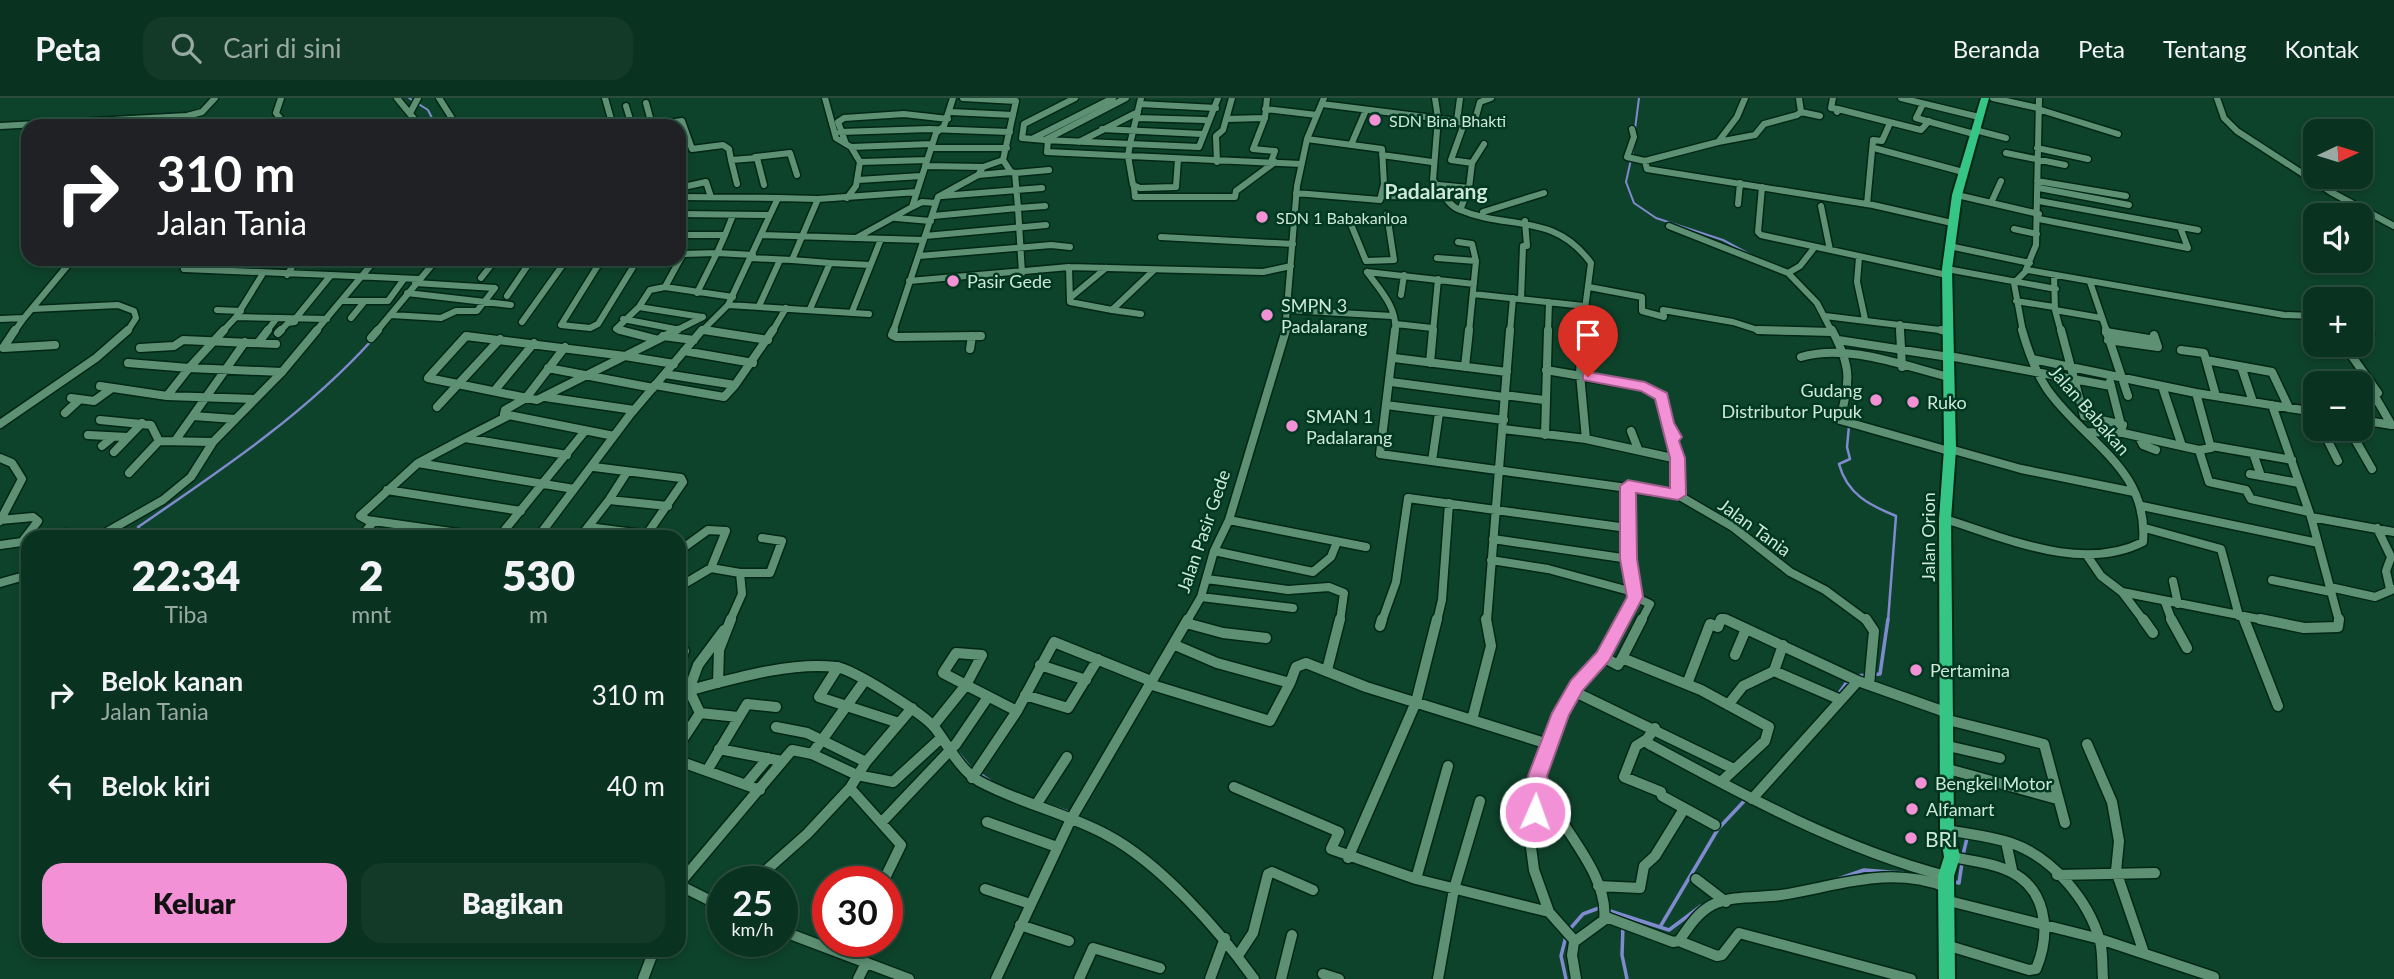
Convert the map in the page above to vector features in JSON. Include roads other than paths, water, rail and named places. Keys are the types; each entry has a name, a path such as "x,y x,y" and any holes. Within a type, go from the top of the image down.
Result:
{"highway":[{"name":"Jalan Orion","path":"1947,979 1946,885 1952,857 1947,830 1945,519 1950,450 1947,272 1957,195 1985,98"}],"street":[{"path":"131,119 187,116 202,112 215,98"},
{"path":"281,98 276,113 281,119"},
{"path":"397,98 415,119"},
{"path":"439,98 452,119"},
{"path":"605,98 611,119"},
{"path":"825,98 833,132 836,138 848,145 1007,148"},
{"path":"912,207 932,146 949,115 953,98"},
{"path":"962,98 1014,100 1003,160"},
{"path":"1075,98 1065,100 1024,124 1021,136 1031,140 1198,147 1218,98"},
{"path":"1031,140 1113,98"},
{"path":"1046,140 1126,98"},
{"path":"1167,106 1169,98"},
{"path":"1217,162 1215,139 1226,119 1232,98"},
{"path":"1216,108 1167,106 1140,101 1128,156 1135,197 1234,197 1237,191 1273,162 1275,151 1253,149 1265,118 1267,98"},
{"path":"1435,98 1437,118 1432,162 1433,180 1447,197 1460,210 1525,222 1563,234 1578,246 1591,262 1589,288 1584,306 1580,374 1586,439"},
{"path":"1457,121 1460,98"},
{"path":"1475,120 1480,100 1491,98"},
{"path":"1718,142 1744,106 1745,98"},
{"path":"1799,98 1801,112"},
{"path":"1833,98 1831,107 1837,111 1921,130 1929,121"},
{"path":"1901,98 1979,117"},
{"path":"1993,98 2118,134"},
{"path":"2010,282 2028,264 2035,234 2039,201 2039,98"},
{"path":"2217,98 2224,118 2237,131 2331,192 2394,226"},
{"path":"410,113 416,100"},
{"path":"1323,101 1366,110 1457,121 1464,124 1451,160 1472,163"},
{"name":"Jalan Pasir Gede","path":"996,979 1071,819 1201,597 1214,551 1228,520 1280,351 1289,310 1296,193 1307,139 1323,101"},
{"path":"646,103 653,119"},
{"path":"1923,104 1916,118 2007,138"},
{"path":"626,106 630,119"},
{"path":"1206,123 1207,107"},
{"path":"1265,110 1317,115"},
{"path":"1351,145 1366,110"},
{"path":"1632,129 1634,137 1630,158 1645,161 1755,135 1764,124 1801,112 1820,116"},
{"path":"847,198 858,180 860,162 839,132 839,120 904,114 1013,115"},
{"path":"1079,142 1102,129 1138,115 1206,123"},
{"path":"1226,119 1265,118"},
{"path":"1867,204 1873,140 1881,141 1890,123"},
{"path":"0,126 21,125"},
{"path":"1102,129 1202,134"},
{"path":"839,132 1010,132"},
{"path":"686,134 692,149 726,145 737,184"},
{"path":"1296,193 1380,200 1384,184 1382,149 1307,139"},
{"path":"1046,140 1045,152 1301,164"},
{"path":"1460,210 1469,188 1472,163 1484,144"},
{"path":"1874,148 1963,172"},
{"path":"2037,148 2088,159"},
{"path":"731,160 790,153 797,175"},
{"path":"2006,153 2065,165"},
{"path":"1382,155 1432,162"},
{"path":"755,157 764,185"},
{"path":"1134,187 1176,187 1178,159"},
{"path":"860,162 982,167 1003,160"},
{"path":"1003,160 1013,172 1017,190 1022,272"},
{"path":"1645,161 1647,169 1867,204 1952,223"},
{"path":"978,175 982,167"},
{"path":"981,337 893,337 895,318 937,200 978,175 1049,170"},
{"path":"858,180 921,176"},
{"path":"1991,203 2001,181"},
{"path":"686,186 706,182 715,197 711,215"},
{"path":"1738,204 1740,183"},
{"path":"1438,185 1469,188"},
{"path":"2038,185 2126,193 2134,219"},
{"path":"2038,185 2129,205"},
{"path":"1762,187 1759,234 1814,248 1853,252 1859,257 2056,289"},
{"path":"856,238 922,202 1042,188"},
{"path":"1480,213 1544,193"},
{"path":"1381,196 1412,199 1422,194 1447,197"},
{"path":"686,197 818,199 916,195 937,200"},
{"path":"1957,195 2188,248 2180,228"},
{"path":"543,530 594,467 634,410 716,314 733,298 778,198"},
{"path":"792,260 818,199"},
{"path":"2039,201 2198,230"},
{"path":"895,218 932,219 1045,206"},
{"path":"1821,206 1830,250"},
{"path":"686,214 770,215"},
{"path":"697,293 733,215"},
{"path":"1387,218 1394,260 1373,262 1364,260 1350,222 1387,218"},
{"path":"1472,720 1491,646 1486,618 1494,508 1507,372 1523,246 1527,246 1525,222"},
{"path":"761,235 924,238 1046,225"},
{"path":"1669,226 1789,272 1805,288 1826,317 1848,356 1847,388 1840,420 2021,469 2134,492"},
{"path":"2014,229 2035,234"},
{"path":"686,235 725,235"},
{"path":"1161,237 1293,244"},
{"path":"852,312 881,239"},
{"path":"1458,242 1472,245 1476,261 1465,367"},
{"path":"919,256 1051,245 1070,247"},
{"path":"1949,246 2028,264 2054,275 2284,315 2303,316"},
{"path":"1789,272 1800,266 1814,248"},
{"path":"686,253 870,265"},
{"path":"1859,257 1857,282 1865,319"},
{"path":"1437,258 1476,261"},
{"path":"759,306 780,260"},
{"path":"1373,262 1371,272 1389,302 1396,324 1394,358 1386,405 1545,435 1586,439 1677,458"},
{"path":"810,309 831,263"},
{"path":"55,345 3,348 67,266"},
{"path":"187,266 184,270 404,279 493,286 494,289 477,311 456,311 443,318 391,315"},
{"path":"287,275 293,266"},
{"path":"110,530 179,489 191,477 213,442 282,372 371,266"},
{"path":"371,338 430,266"},
{"path":"481,278 490,266"},
{"path":"507,296 527,266"},
{"path":"522,322 560,266"},
{"path":"598,266 561,325 590,328 598,324 634,266"},
{"path":"665,287 676,266"},
{"path":"909,281 1069,267 1263,272 1291,266"},
{"path":"1069,267 1070,298 1076,305 1141,314"},
{"path":"1070,298 1105,268"},
{"path":"1112,310 1154,270"},
{"path":"1371,272 1475,284"},
{"path":"167,396 239,314 262,275"},
{"path":"296,318 331,275"},
{"path":"1401,295 1404,275"},
{"path":"2054,275 2054,308 2085,418 2123,429 2139,437 2199,450 2212,446 2292,460"},
{"path":"343,301 388,301 404,279"},
{"path":"1430,363 1438,279"},
{"name":"Jalan Babakan","path":"2010,282 2036,372 2062,407 2125,474 2142,506 2145,528"},
{"path":"2090,282 2128,396"},
{"path":"655,339 616,330 623,319 639,307 649,290 665,287 733,298"},
{"path":"1589,288 1642,297 1642,311 1655,316 1664,317 1663,310 1767,332 1832,331"},
{"path":"407,293 511,304"},
{"path":"1473,294 1584,306"},
{"path":"2016,300 2101,318"},
{"path":"351,318 364,302"},
{"path":"1545,435 1549,302"},
{"path":"0,424 102,354 128,332 136,318 134,311 117,304 32,309"},
{"path":"728,305 869,314"},
{"path":"639,307 704,317"},
{"path":"548,368 724,397 753,363 786,308"},
{"path":"218,310 325,322"},
{"path":"1289,310 1392,316"},
{"path":"674,364 626,356 565,347 464,337 428,378 536,400 626,356 663,335 716,314"},
{"path":"1826,317 1865,319 1948,331"},
{"path":"0,319 24,318"},
{"path":"258,343 277,318"},
{"path":"623,319 676,329"},
{"path":"278,333 291,322 325,322"},
{"path":"1396,324 1432,328"},
{"path":"1900,324 1902,368"},
{"path":"703,330 768,340"},
{"path":"663,335 694,340"},
{"path":"970,349 972,336"},
{"path":"2107,336 2158,347 2154,337"},
{"path":"438,407 499,339"},
{"path":"140,348 174,346 183,340 276,344"},
{"path":"1840,340 1949,356 2111,386"},
{"path":"175,441 245,342"},
{"path":"495,390 534,344"},
{"path":"508,416 505,410 526,398 565,347"},
{"path":"2181,349 2204,353 2216,396"},
{"path":"684,351 753,363"},
{"path":"1801,358 1817,352 1949,377"},
{"path":"2353,357 2378,393 2373,393 2393,425"},
{"path":"1394,358 1507,372"},
{"path":"2032,359 2122,379 2303,411"},
{"path":"2206,360 2272,372 2288,408"},
{"path":"128,363 282,372"},
{"path":"2242,369 2253,402"},
{"path":"1546,370 1645,387 1662,396 1667,423 1675,437 1671,437 1677,458 1678,495"},
{"path":"664,374 735,385"},
{"path":"2108,376 2123,429"},
{"path":"1391,382 1544,400"},
{"path":"100,386 167,396 208,395 254,399"},
{"path":"2162,386 2182,446"},
{"path":"71,398 94,401 112,388"},
{"path":"2196,393 2212,446"},
{"path":"545,397 634,410"},
{"path":"65,413 79,400"},
{"name":"Jalan Tania","path":"1386,405 1380,454 1628,486 1678,495 1733,527 1790,572 1825,590 1864,616 1874,631 1861,679"},
{"path":"2122,592 2304,628 2334,628 2340,624 2310,514 2272,405"},
{"path":"1432,461 1439,413"},
{"path":"193,416 235,419"},
{"path":"437,530 374,521 360,516 418,463 508,416 614,436"},
{"path":"100,420 142,423 154,428 159,441"},
{"path":"2373,422 2393,425"},
{"path":"114,452 142,423"},
{"path":"2087,432 2123,429"},
{"path":"505,530 585,430"},
{"path":"1632,431 1638,449"},
{"path":"88,435 127,437"},
{"path":"102,446 113,437"},
{"path":"2139,437 2143,445 2156,450"},
{"path":"465,438 567,455"},
{"path":"129,473 159,441 213,442"},
{"path":"2328,441 2338,461"},
{"path":"2356,441 2372,469"},
{"path":"2199,450 2209,482 2245,489 2251,499 2394,532"},
{"path":"2253,453 2261,476"},
{"path":"0,458 12,463 22,479 11,505 0,521"},
{"path":"418,463 574,489"},
{"path":"594,467 681,478 682,482 668,506 650,530"},
{"path":"586,530 627,472"},
{"path":"2250,474 2300,483"},
{"path":"1610,918 1598,886 1537,779 1548,744 1573,691 1603,657 1634,595 1627,528 1628,486"},
{"path":"387,489 521,511"},
{"path":"1380,626 1396,582 1408,498 1627,528"},
{"path":"609,500 668,506"},
{"path":"1348,858 1416,702 1442,600 1440,595 1449,503"},
{"path":"2142,506 2209,515 2318,543"},
{"path":"0,521 36,519 31,530"},
{"path":"1945,519 2088,557 2126,552 2143,542 2145,528 2221,549 2241,617 2278,706"},
{"path":"1228,520 1366,547"},
{"path":"367,530 374,521"},
{"path":"588,527 607,530"},
{"path":"686,546 713,528 724,528 726,533 711,568 686,583"},
{"path":"2272,580 2375,597 2392,589 2386,571 2390,557 2376,528"},
{"path":"711,568 740,573 771,573 782,541 762,538"},
{"path":"1493,539 1629,559"},
{"path":"0,545 21,542"},
{"path":"1214,551 1313,572 1331,557 1337,542"},
{"path":"2088,557 2101,576 2122,592 2152,633"},
{"path":"1491,560 1548,569 1634,595 1650,604 1618,665 1603,657"},
{"path":"688,686 710,646 726,627 743,598 744,585 740,573"},
{"path":"0,583 21,577"},
{"path":"1207,579 1288,590 1328,587 1344,594 1327,670"},
{"path":"2173,581 2178,604"},
{"path":"1201,597 1293,608"},
{"path":"2165,602 2174,627 2187,649"},
{"path":"1687,684 1710,624 1718,627 1722,618 1948,717 2044,744 2064,823"},
{"path":"1186,623 1266,638"},
{"path":"718,682 719,649 726,627"},
{"path":"1735,655 1746,629"},
{"path":"975,774 1017,711 1054,642 1150,682 1270,721 1298,665 1306,663 1366,687 1548,744"},
{"path":"1175,645 1217,663 1290,683"},
{"path":"1728,705 1743,685 1774,671 1783,645"},
{"path":"933,726 966,684 981,654 956,653 942,671 966,684 988,697 1017,711"},
{"path":"1622,658 1687,684 1769,727 1765,741 1722,780"},
{"path":"1025,695 1065,709 1098,659"},
{"path":"1040,665 1086,680"},
{"path":"688,686 790,668 838,667 912,708 933,726 941,738 992,789 1038,803 1106,834 1136,853 1241,951 1254,979"},
{"path":"838,667 819,696 845,708 899,723"},
{"path":"1774,671 1841,700"},
{"path":"1752,799 1861,679"},
{"path":"812,754 863,683"},
{"path":"688,686 700,713"},
{"path":"1573,691 1655,728 1734,769"},
{"path":"883,822 953,748 988,697"},
{"path":"708,769 738,717 751,702 776,707"},
{"path":"772,866 807,834 850,788 866,762 912,708"},
{"path":"700,713 738,717"},
{"path":"686,734 700,713"},
{"path":"776,727 801,731 866,762"},
{"path":"1655,728 1647,739 1639,741 1624,777 1661,792 1662,796 1715,825"},
{"path":"686,876 794,749 812,754 857,775 897,781 941,738"},
{"path":"1647,739 1656,747 1722,780 1752,799 1924,871 1946,885"},
{"path":"2087,744 2117,823 2116,871 2144,953"},
{"path":"1948,746 2000,758"},
{"path":"719,749 782,761"},
{"path":"1038,803 1067,757"},
{"path":"747,783 768,758"},
{"path":"686,763 747,783 760,790"},
{"path":"1416,879 1448,766"},
{"path":"1948,769 2057,799"},
{"path":"1234,787 1339,832 1331,849 1348,858 1416,879 1549,912"},
{"path":"850,788 901,845 891,866"},
{"path":"1542,791 1529,832 1534,870 1549,912 1569,935 1576,979"},
{"path":"1438,979 1454,889 1480,800"},
{"path":"1598,886 1640,888 1644,866 1655,856 1684,809"},
{"path":"987,822 1057,848"},
{"path":"1947,830 2007,842 2039,857 2087,912 2100,939 2104,979"},
{"path":"2007,842 2012,870"},
{"path":"1946,945 2029,970 2036,969 2044,953 2041,901 2028,879 2012,870 1952,857"},
{"path":"2057,875 2105,874 2116,871 2155,873"},
{"path":"1241,951 1253,933 1268,874 1272,873 1313,890"},
{"path":"1679,941 1700,914 1716,903 1889,875 1930,880 1946,885 2044,925 2100,939 2214,977"},
{"path":"1696,879 1726,902"},
{"path":"686,888 707,899"},
{"path":"985,889 1030,904"},
{"path":"1569,935 1610,918 1626,922 1668,941 1679,941 1717,956 1722,955 1740,933 1758,936 1832,961 1911,979"},
{"path":"1020,925 1069,941"},
{"path":"1281,979 1292,935"},
{"path":"1210,979 1225,938"},
{"path":"1079,979 1093,948 1160,968"},
{"path":"643,979 651,957"},
{"path":"852,957 909,979"},
{"path":"858,979 866,962"},
{"path":"1323,974 1339,979"}],"waterway":[{"path":"409,98 428,110 432,119"},
{"path":"1635,129 1639,98"},
{"path":"1634,146 1626,182 1634,203 1656,218 1723,240 1751,255"},
{"path":"1795,276 1812,294"},
{"path":"141,530 138,527 231,463 290,417 372,340"},
{"path":"1848,357 1851,371"},
{"path":"1847,405 1849,420"},
{"path":"1849,426 1847,447 1850,459 1839,464 1847,483 1860,497 1896,516 1888,621"},
{"path":"1855,676 1880,674 1888,619"},
{"path":"1837,696 1849,679"},
{"path":"954,748 972,770"},
{"path":"978,773 990,781"},
{"path":"1660,927 1718,829 1747,798"},
{"path":"1047,805 1071,813"},
{"path":"1963,855 1967,838"},
{"path":"1951,881 1959,883 1962,863"},
{"path":"1835,880 1864,870 1903,873"},
{"path":"1607,910 1669,930 1701,906"},
{"path":"1569,930 1583,914 1599,908"},
{"path":"1623,926 1622,955 1627,979"},
{"path":"1566,936 1561,956 1566,979"}],"place":[{"name":"SDN Bina Bhakti","path":"1375,120"},
{"name":"SDN 1 Babakanloa","path":"1262,217"},
{"name":"Pasir Gede","path":"953,281"},
{"name":"SMPN 3 Padalarang","path":"1267,315"},
{"name":"Gudang Distributor Pupuk","path":"1876,400"},
{"name":"Ruko","path":"1913,402"},
{"name":"SMAN 1 Padalarang","path":"1292,426"},
{"name":"Pertamina","path":"1916,670"},
{"name":"Bengkel Motor","path":"1921,783"},
{"name":"Alfamart","path":"1912,809"},
{"name":"BRI","path":"1911,838"}],"district":[{"name":"Padalarang","path":"1436,190"}]}
